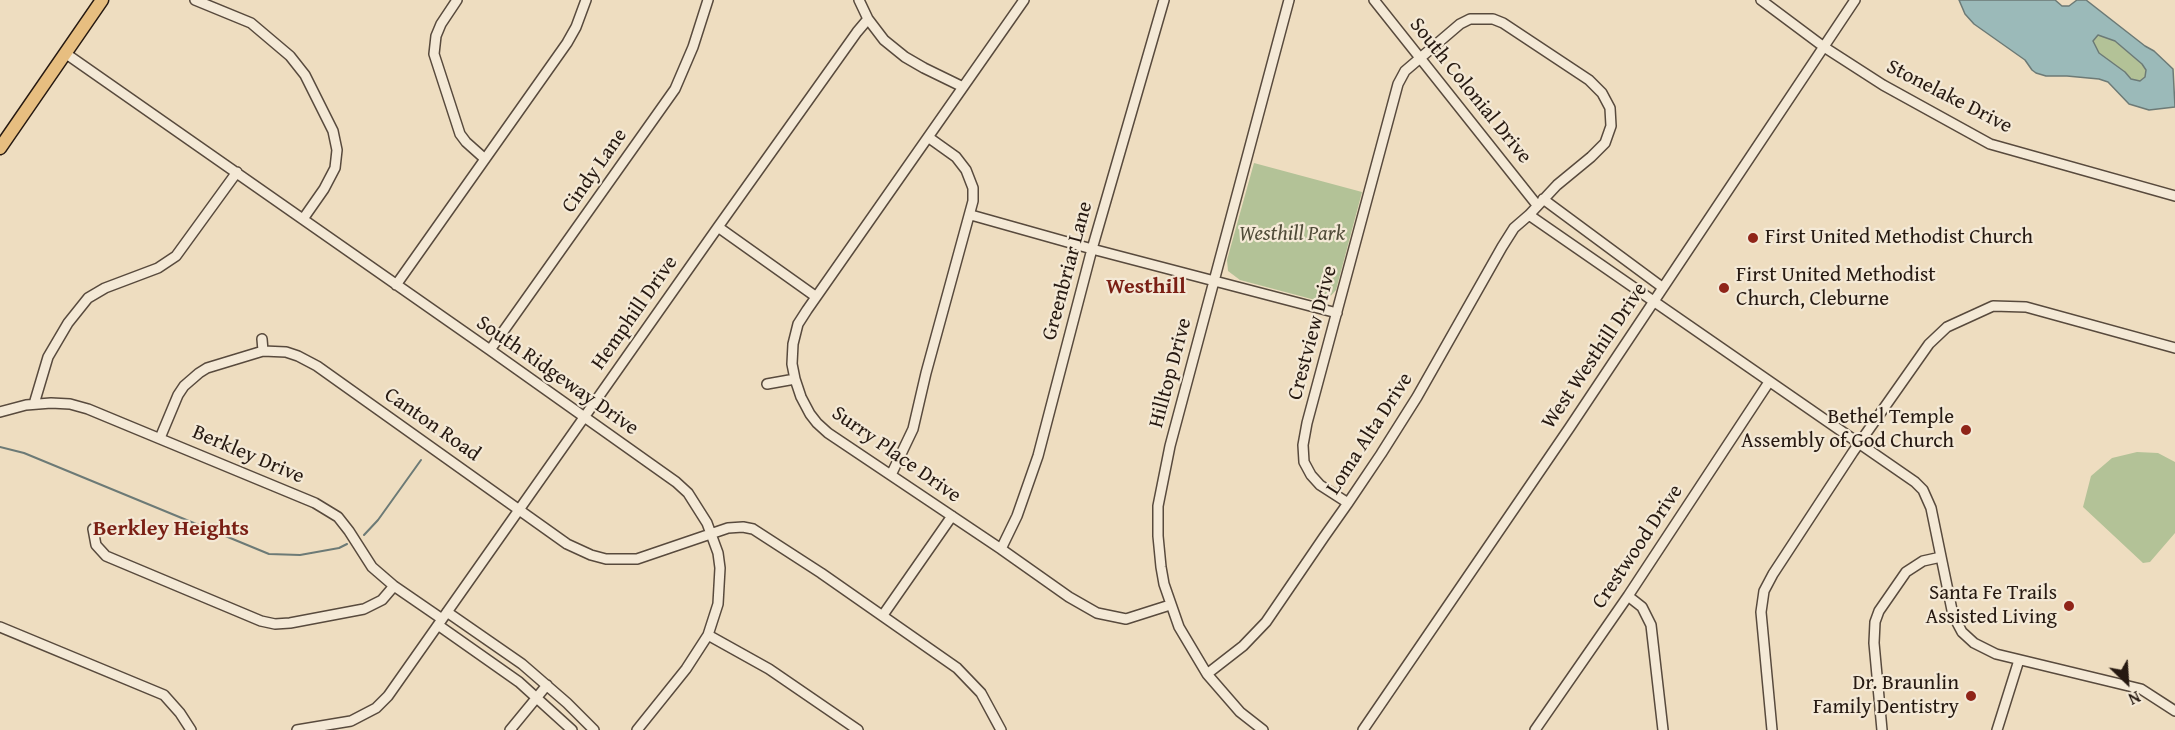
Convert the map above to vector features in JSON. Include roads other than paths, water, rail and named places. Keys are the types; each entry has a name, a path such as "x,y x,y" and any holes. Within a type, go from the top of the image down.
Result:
{"main road":[{"path":"0,147 102,0"}],"street":[{"path":"195,0 251,23 291,56 304,75 333,131 337,150 335,168 324,189 303,219"},
{"path":"458,0 441,24 436,36 434,54 460,134 485,159"},
{"path":"396,285 567,43 586,0"},
{"name":"Cindy Lane","path":"490,350 675,88 693,47 708,0"},
{"path":"859,0 868,19 884,40 906,57 942,79 963,87"},
{"name":"Surry Place Drive","path":"1024,0 815,296 798,324 793,344 792,364 795,380 801,397 817,423 1069,597 1097,613 1126,619 1170,605"},
{"name":"Greenbriar Lane","path":"1001,549 1017,516 1038,456 1092,249 1164,0"},
{"name":"Hilltop Drive","path":"1263,730 1240,712 1207,674 1179,627 1170,605 1161,567 1158,506 1170,446 1289,0"},
{"name":"South Colonial Drive","path":"1374,0 1419,58 1540,202 1662,287"},
{"name":"Stonelake Drive","path":"1761,0 1824,47 1883,85 1990,144 2175,196"},
{"name":"West Westhill Drive","path":"1363,730 1570,427 1855,0"},
{"name":"Crestview Drive","path":"1348,502 1320,484 1311,475 1304,462 1303,445 1307,423 1398,84 1405,71 1460,24 1482,18 1503,23 1589,80 1602,93 1610,108 1611,126 1605,143 1540,202"},
{"name":"Hemphill Drive","path":"297,730 351,721 376,708 388,696 718,227 868,19"},
{"name":"South Ridgeway Drive","path":"65,53 676,482 700,509 718,553 720,586 718,604 708,635 686,669 637,730"},
{"path":"891,475 913,429 926,373 971,215 973,188 966,170 956,157 928,137"},
{"path":"34,404 48,357 68,323 88,298 105,288 158,268 176,256 237,172"},
{"name":"Loma Alta Drive","path":"1207,674 1243,646 1266,622 1417,397 1514,228 1540,202"},
{"path":"971,215 1337,314"},
{"path":"1529,215 1908,477 1923,490 1931,508 1953,615 1962,632 1981,648 2019,660 2141,689 2175,711"},
{"path":"718,227 815,296"},
{"path":"1772,730 1761,612 1764,591 1859,445 1929,344 1947,327 1992,306 2026,307 2175,348"},
{"path":"262,339 262,351"},
{"name":"Canton Road","path":"160,438 178,395 191,379 208,368 262,351 286,352 307,360 567,544 591,555 606,559 637,559 711,532"},
{"path":"767,384 795,380"},
{"name":"Crestwood Drive","path":"1535,730 1628,596 1769,382"},
{"name":"Berkley Drive","path":"0,412 34,404 70,404 88,409 327,509 338,517 349,531 372,567 394,586 442,619 519,682 572,730"},
{"path":"883,615 952,516"},
{"path":"711,532 728,528 753,529 883,615 971,680 989,706 1001,730"},
{"path":"93,529 96,545 106,556 261,621 275,624 364,609 382,600 394,586"},
{"path":"1882,730 1874,643 1875,622 1879,611 1905,572 1923,561 1941,557"},
{"path":"1628,596 1642,607 1651,625 1663,730"},
{"name":"Berkley Drive","path":"442,619 522,664 594,730"},
{"path":"0,627 164,695 191,730"},
{"path":"708,635 769,669 858,730"},
{"path":"1997,730 2019,660"},
{"path":"510,730 547,685"}],"water":[{"path":"1959,0 2055,0 2062,6 2069,6 2077,0 2086,0 2154,51 2173,69 2175,107 2149,110 2129,104 2108,82 2099,79 2046,76 2036,73 2025,60 1974,24 1965,14","holes":["2098,35 2115,41 2146,70 2145,77 2140,81 2131,79 2099,53 2093,41"]}],"waterway":[{"path":"0,447 24,453 269,554 300,555 339,548 347,544"},
{"path":"364,535 378,520 421,460"}],"place":[{"name":"First United Methodist Church","path":"1753,238"},
{"name":"First United Methodist Church, Cleburne","path":"1724,288"},
{"name":"Bethel Temple Assembly of God Church","path":"1966,430"},
{"name":"Santa Fe Trails Assisted Living","path":"2069,606"},
{"name":"Dr. Braunlin Family Dentistry","path":"1971,696"}],"district":[{"name":"Westhill","path":"1146,287"},
{"name":"Berkley Heights","path":"171,529"}],"park label":[{"name":"Westhill Park","path":"1292,235"}]}
